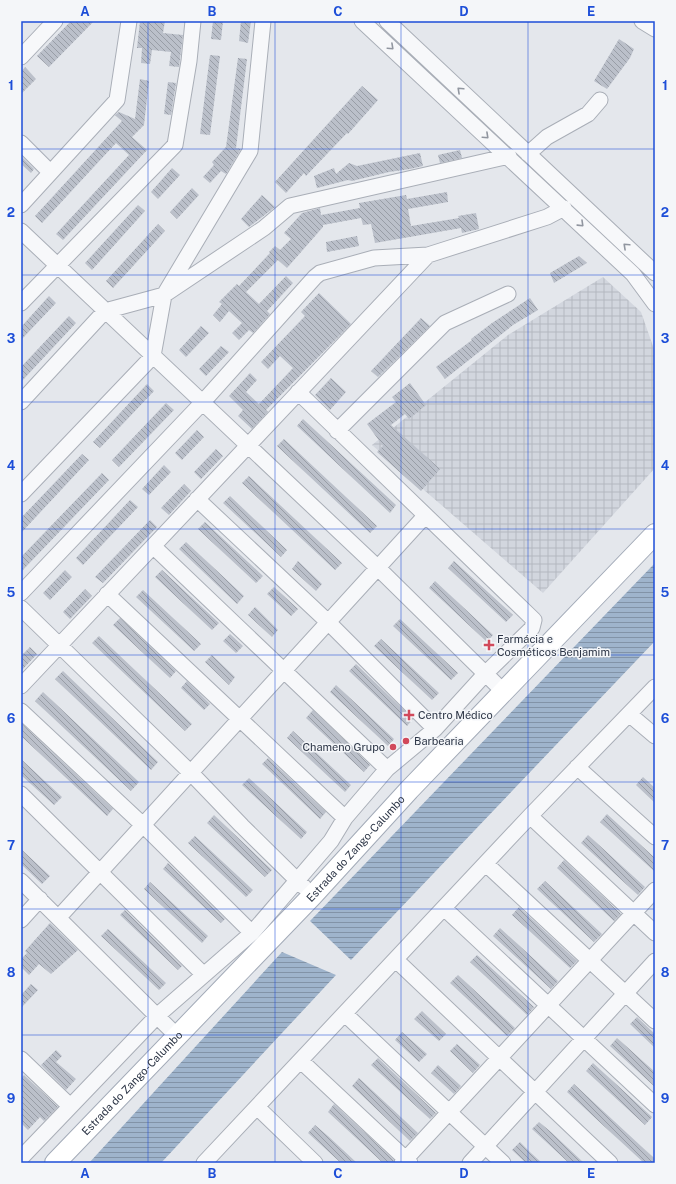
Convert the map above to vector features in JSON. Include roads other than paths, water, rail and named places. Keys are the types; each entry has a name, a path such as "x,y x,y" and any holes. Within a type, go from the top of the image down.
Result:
{"main road":[{"name":"Estrada do Zango-Calumbo","path":"55,1163 313,895 655,534"}],"street":[{"path":"21,57 55,21"},
{"path":"21,205 117,100 129,21"},
{"path":"21,303 56,265 175,145 189,61 193,21"},
{"path":"21,494 153,356 164,295 250,151 263,21"},
{"path":"362,21 509,156 633,274 655,304"},
{"path":"387,21 655,272"},
{"path":"642,21 655,29"},
{"path":"528,154 546,138 588,114 600,100"},
{"path":"21,143 50,172"},
{"path":"21,402 105,311 164,295 264,228 290,206 509,156"},
{"path":"21,593 202,403 311,280 320,273 374,258 428,254 547,217 564,208"},
{"path":"21,231 378,568 504,692"},
{"path":"21,686 428,254"},
{"path":"337,431 445,323 508,294"},
{"path":"22,1154 158,1015 252,933 331,841 345,818 387,769 435,729 486,673 532,628 534,620 298,392"},
{"path":"197,498 328,622 435,729"},
{"path":"59,917 144,826 239,719 426,516"},
{"path":"153,546 285,670 387,769"},
{"path":"108,594 345,818"},
{"path":"21,608 191,773 297,881 313,895"},
{"path":"204,1163 530,816 655,687"},
{"path":"21,711 144,826 252,933"},
{"path":"629,714 655,736"},
{"path":"577,767 655,837"},
{"path":"21,794 204,975"},
{"path":"530,816 655,933"},
{"path":"486,864 655,1021"},
{"path":"21,882 59,917 158,1015 177,1036"},
{"path":"301,1061 406,1162 448,1112 655,890"},
{"path":"21,920 40,899"},
{"path":"444,908 655,1105"},
{"path":"396,960 610,1163"},
{"path":"470,1163 534,1091 655,961"},
{"path":"345,1014 503,1163"},
{"path":"21,1059 70,1106"},
{"path":"257,1107 315,1163"}],"water":[{"path":"655,563 655,641 351,960 310,921"},
{"path":"282,952 336,975 161,1163 89,1163"}],"place":[{"name":"Farmácia e Cosméticos Benjamim","path":"489,645"},
{"name":"Centro Médico","path":"409,715"},
{"name":"Barbearia","path":"406,741"},
{"name":"Chameno Grupo","path":"393,747"}]}
